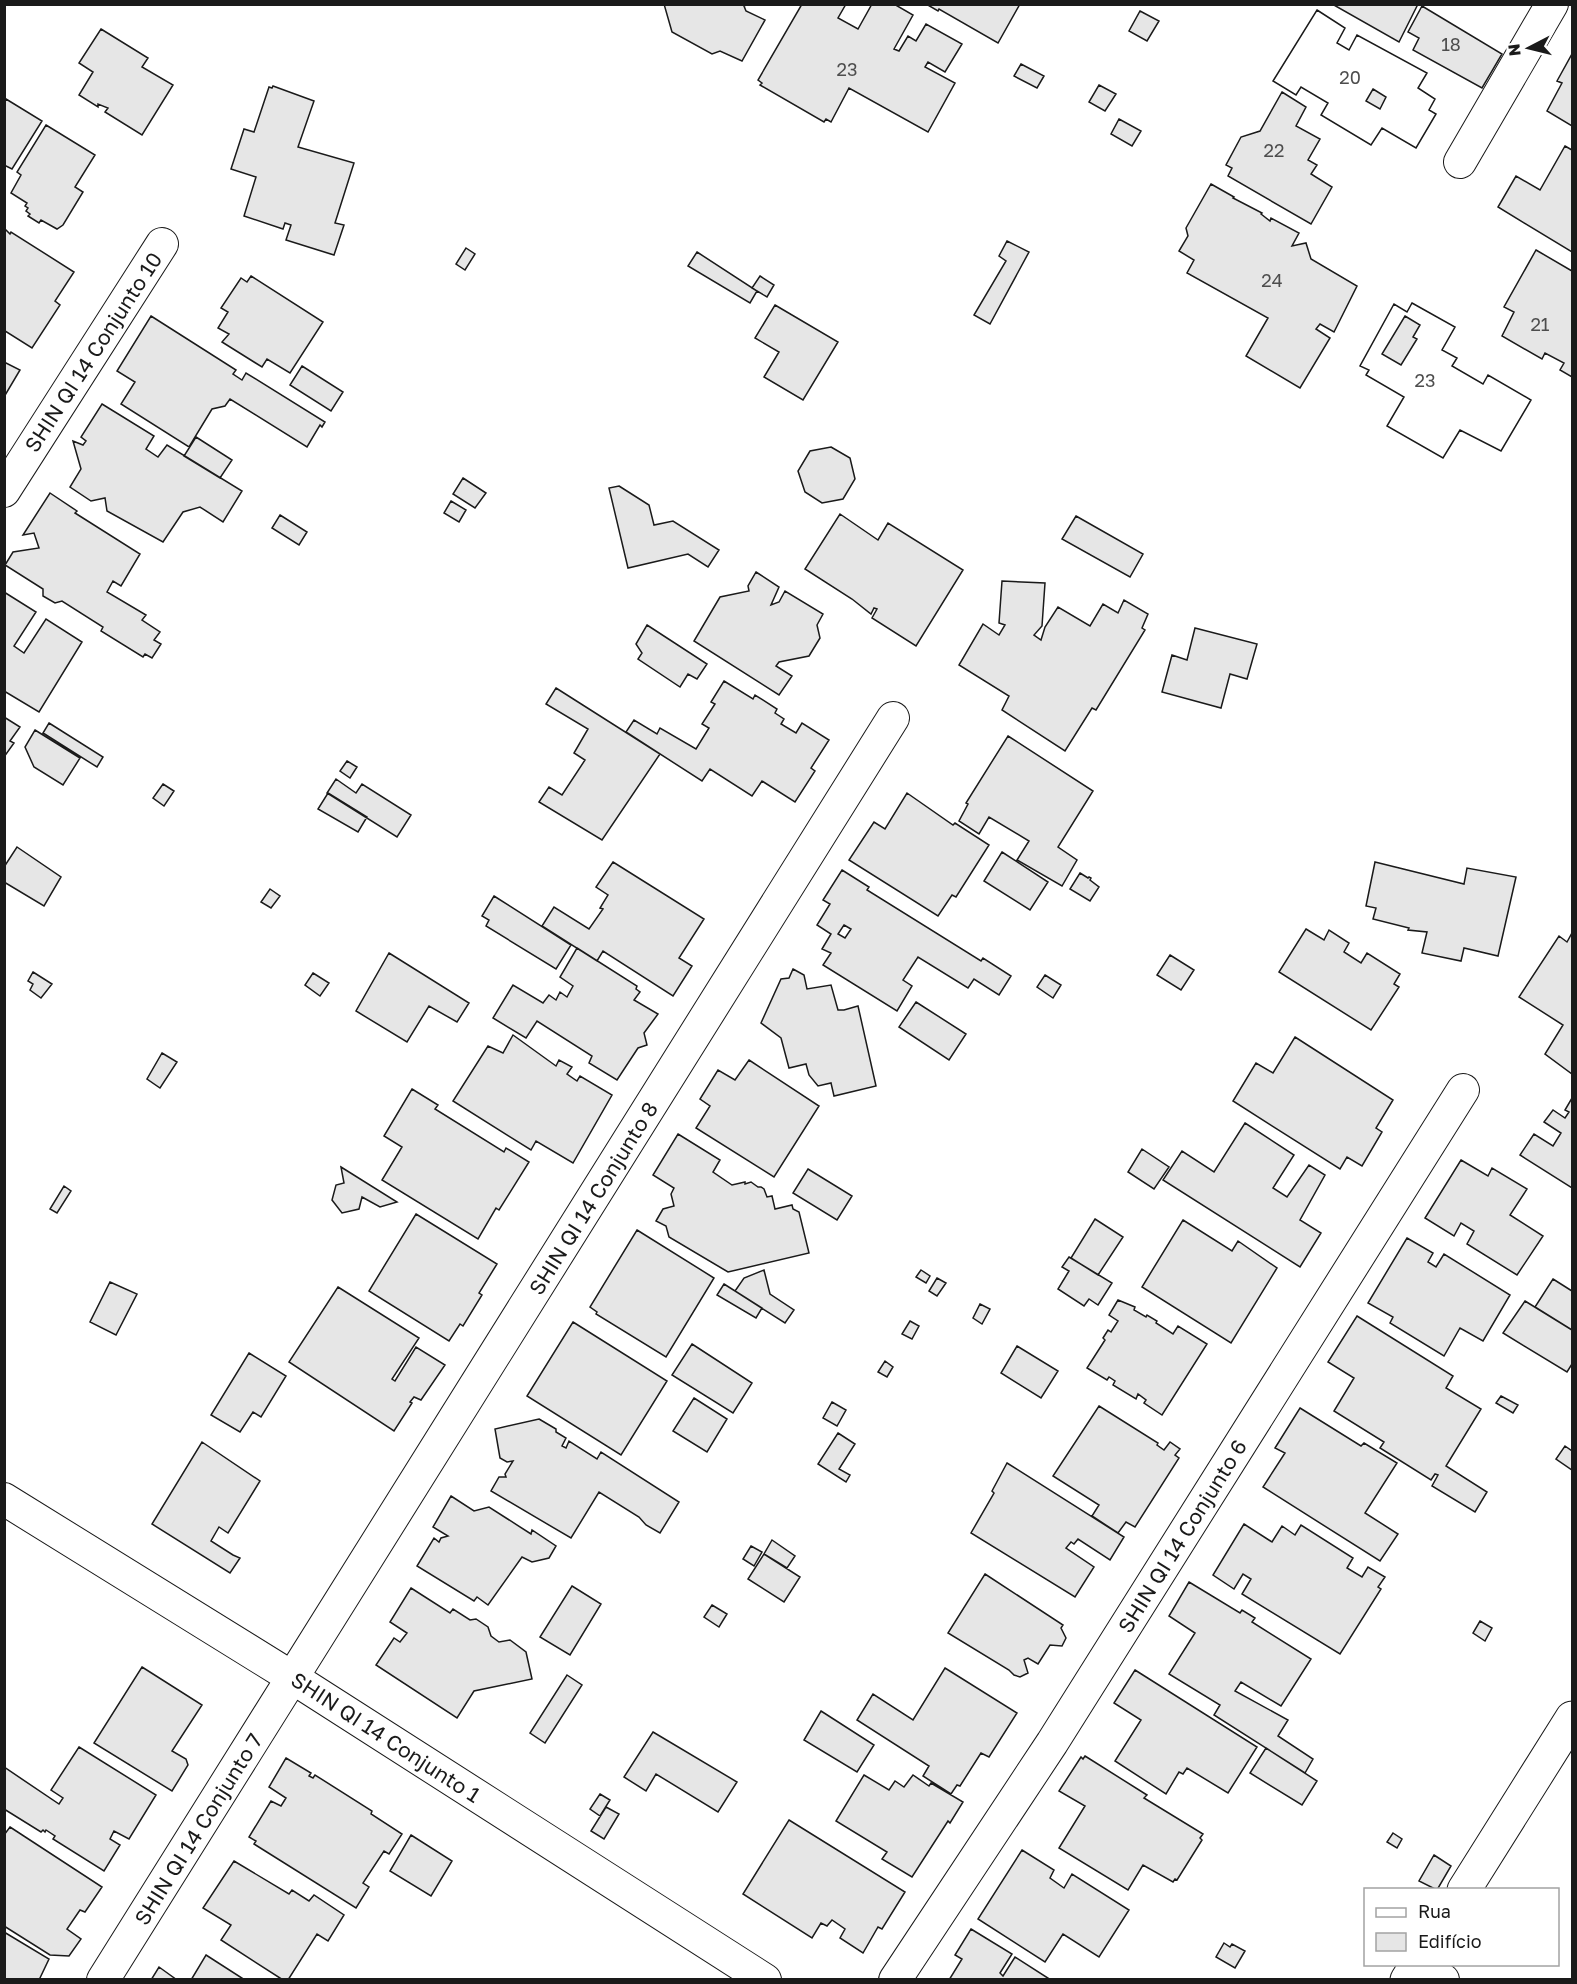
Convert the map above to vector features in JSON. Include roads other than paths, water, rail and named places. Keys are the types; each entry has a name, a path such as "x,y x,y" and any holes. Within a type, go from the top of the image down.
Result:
{"street":[{"path":"1460,162 1552,4"},
{"name":"SHIN QI 14 Conjunto 10","path":"4,490 162,244"},
{"name":"SHIN QI 14 Conjunto 8","path":"293,1678 893,717"},
{"name":"SHIN QI 14 Conjunto 6","path":"895,1980 1052,1743 1463,1090"},
{"name":"SHIN QI 14 Conjunto 1","path":"4,1498 293,1678 765,1980"},
{"name":"SHIN QI 14 Conjunto 7","path":"103,1980 293,1678"},
{"path":"1465,1888 1572,1718"},
{"path":"1407,1980 1417,1966"},
{"path":"1420,1966 1443,1980"}]}
